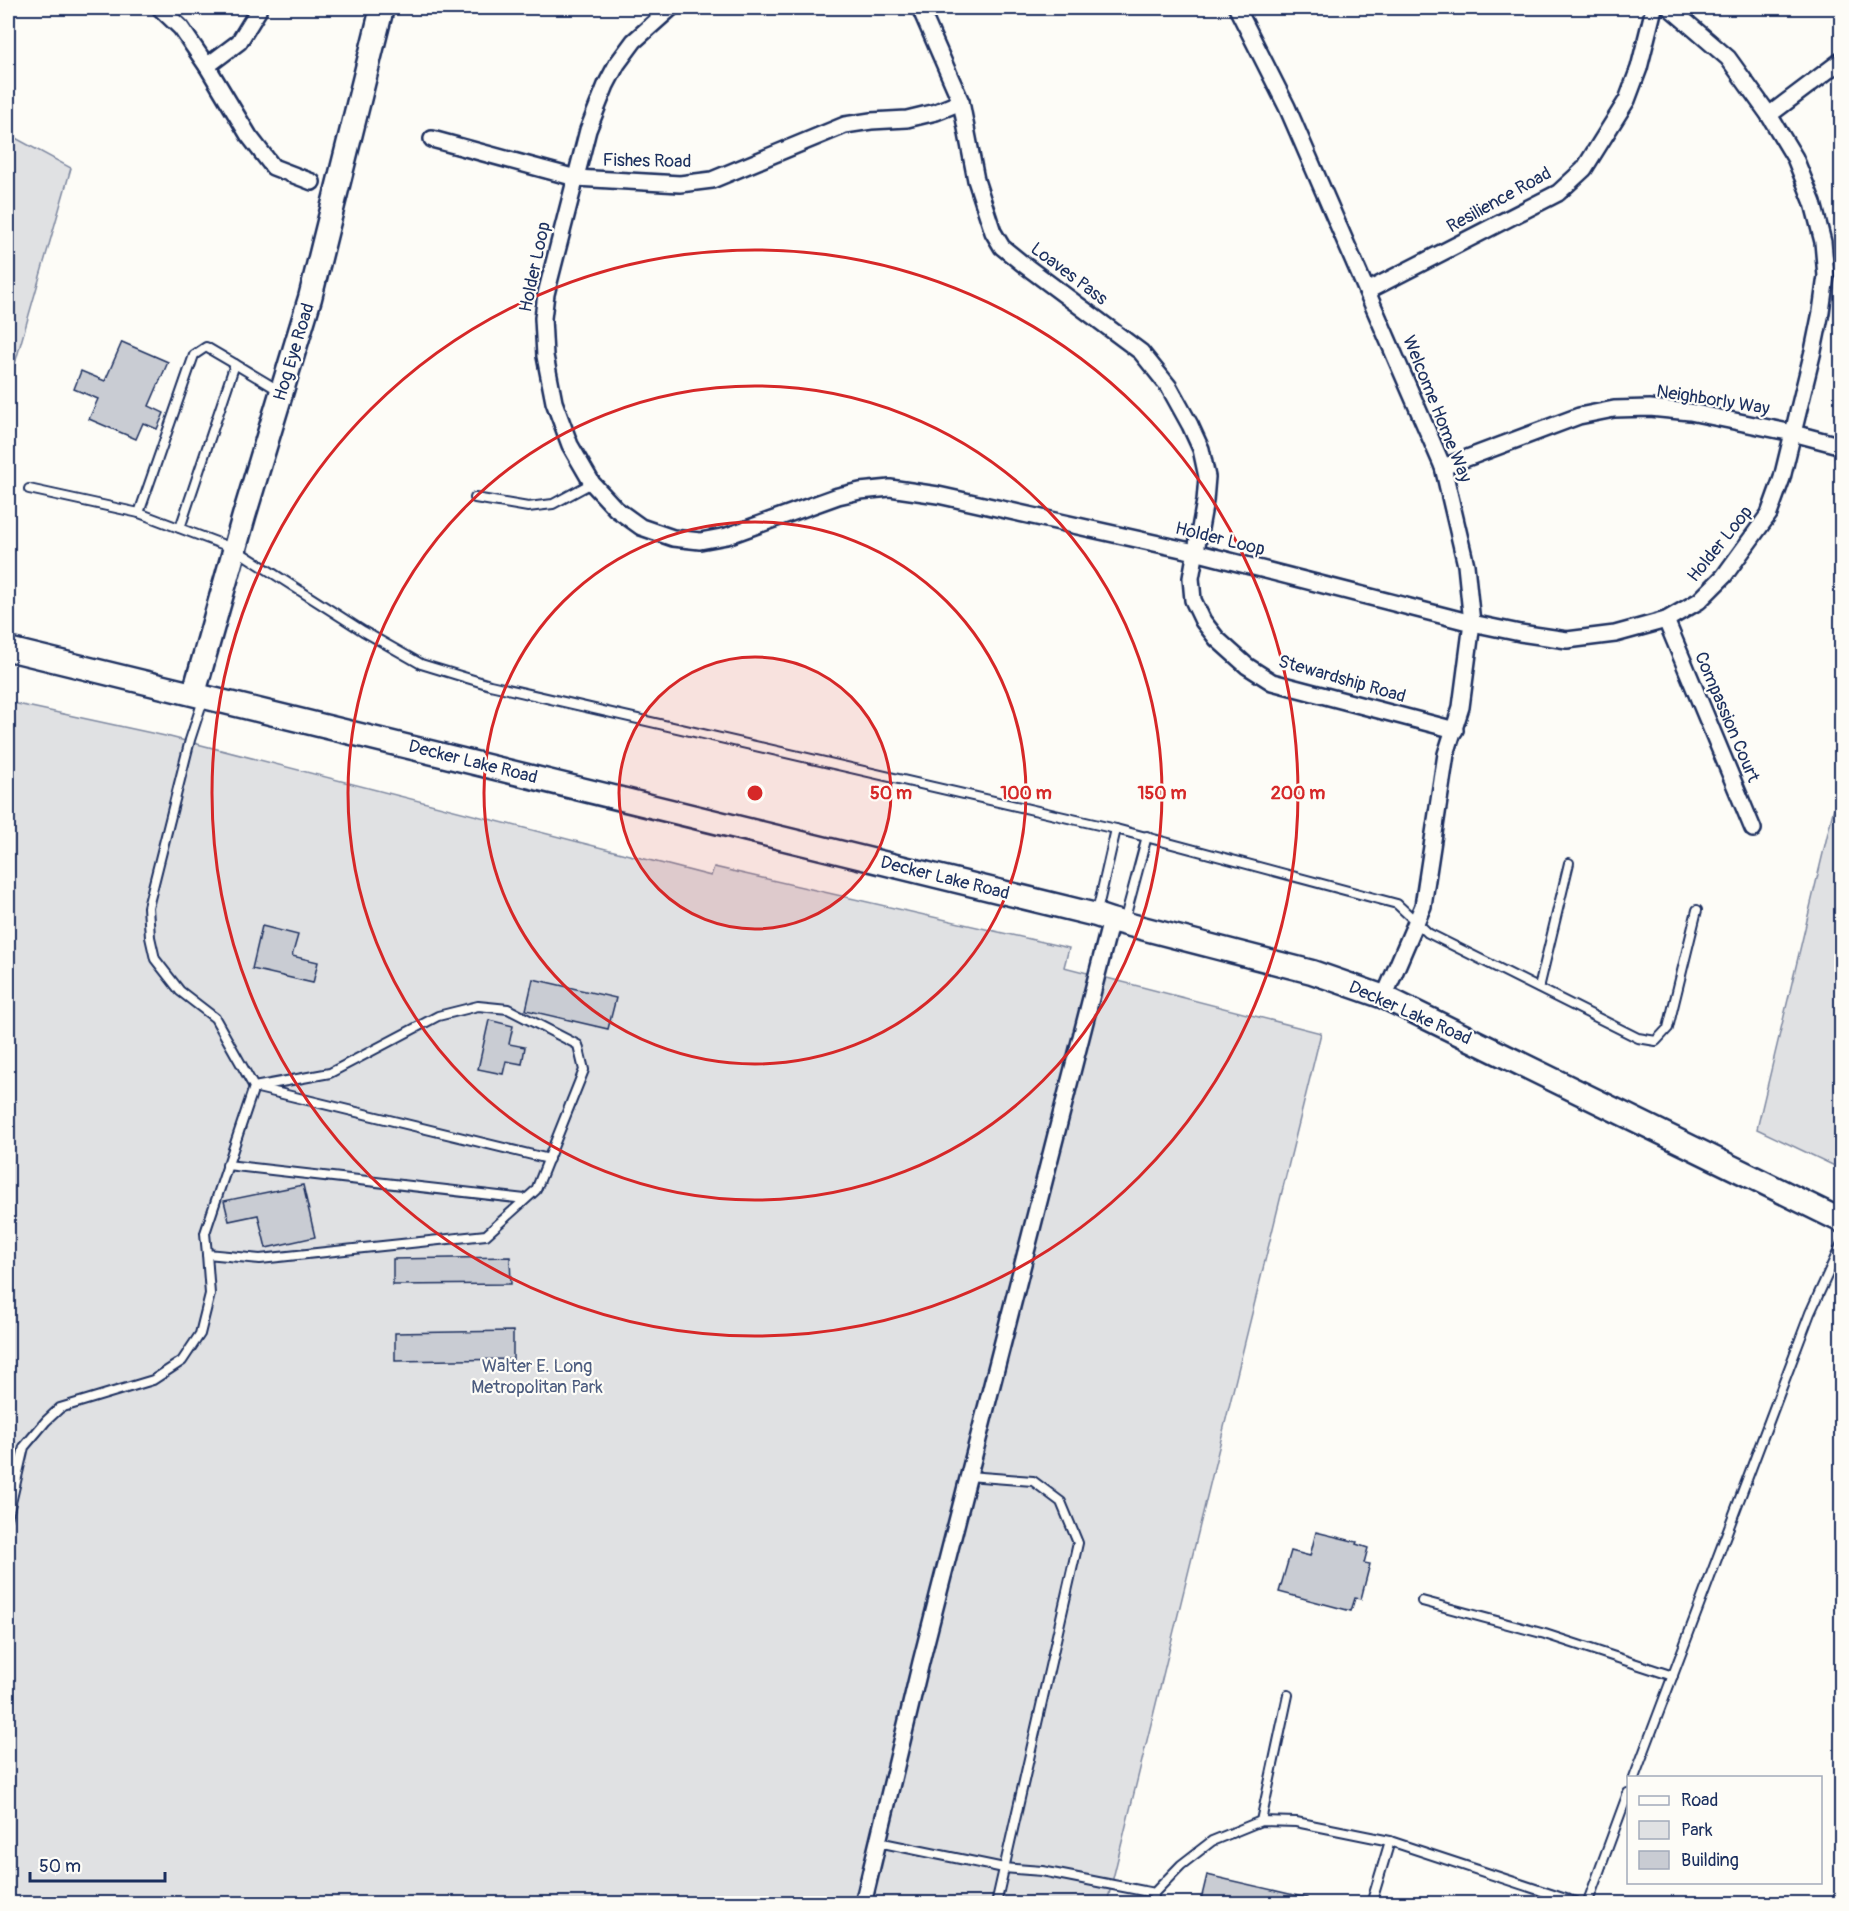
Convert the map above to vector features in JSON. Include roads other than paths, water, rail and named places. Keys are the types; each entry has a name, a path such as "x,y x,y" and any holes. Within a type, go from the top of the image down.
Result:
{"main road":[{"name":"Hog Eye Road","path":"199,695 235,549 310,298 382,8"},
{"name":"Decker Lake Road","path":"8,649 1110,919 1312,972 1384,997 1842,1221"}],"street":[{"path":"160,8 181,28 249,136 273,167 312,182"},
{"name":"Holder Loop","path":"668,8 634,41 617,64 606,85 588,130 546,294 543,318 545,356 554,402 570,445 592,483 616,509 641,527 673,538 700,541 727,536 838,496 890,488 938,495 1196,552 1472,623 1568,640 1615,634 1666,620 1699,601 1724,576 1769,514 1782,478 1821,312 1826,276 1824,242 1814,203 1796,158 1769,114 1728,58 1670,8"},
{"name":"Loaves Pass","path":"920,8 961,102 976,180 993,232 1002,247 1142,352 1169,387 1190,425 1201,449 1206,477 1205,501 1196,552"},
{"name":"Welcome Home Way","path":"1237,8 1287,107 1443,467 1466,565 1472,623 1461,707 1446,754 1423,906 1384,997"},
{"name":"Resilience Road","path":"1367,291 1558,193 1584,169 1627,100 1639,68 1654,8"},
{"path":"207,66 239,42 258,11"},
{"path":"1769,114 1842,60"},
{"name":"Fishes Road","path":"432,139 576,178 680,184 712,180 845,125 871,120 907,119 936,112 961,102"},
{"name":"Neighborly Way","path":"1443,467 1579,416 1614,409 1650,408 1690,412 1793,433 1842,447"},
{"name":"Stewardship Road","path":"1196,552 1191,578 1193,600 1203,621 1217,639 1247,666 1272,682 1455,730"},
{"name":"Compassion Court","path":"1666,620 1753,829"},
{"path":"863,1904 921,1662 1110,919"}],"lane":[{"path":"139,513 194,355 206,346 282,392"},
{"path":"180,528 235,364"},
{"path":"475,498 528,507 553,504 592,483"},
{"path":"29,489 139,513 235,549 363,631 421,664 490,685 1147,836 1397,904 1428,933 1638,1038 1656,1041 1668,1028 1697,910"},
{"path":"199,695 148,907 150,937 155,959 180,991 215,1018 254,1087 549,1159"},
{"path":"1110,919 1116,829"},
{"path":"1110,919 1147,836"},
{"path":"1539,988 1569,863"},
{"path":"207,1254 260,1259 486,1235 536,1190 584,1070 578,1046 508,1009 478,1006 438,1016 330,1073 254,1087"},
{"path":"8,1516 24,1447 46,1421 60,1408 153,1380 182,1361 200,1334 210,1294 206,1233 254,1087"},
{"path":"227,1165 525,1199"},
{"path":"1635,1776 1810,1313 1842,1243"},
{"path":"968,1476 1033,1481 1061,1502 1078,1544 996,1904"},
{"path":"1422,1601 1545,1634 1673,1676"},
{"path":"1261,1821 1288,1695"},
{"path":"1587,1904 1627,1798"},
{"path":"1153,1904 1154,1893 1181,1864 1212,1841 1261,1821 1296,1822 1390,1841 1581,1904"},
{"path":"1371,1904 1390,1841"},
{"path":"878,1842 1004,1868 1042,1871 1154,1893"}],"park label":[{"name":"Walter E. Long Metropolitan Park","path":"537,1376"}]}
